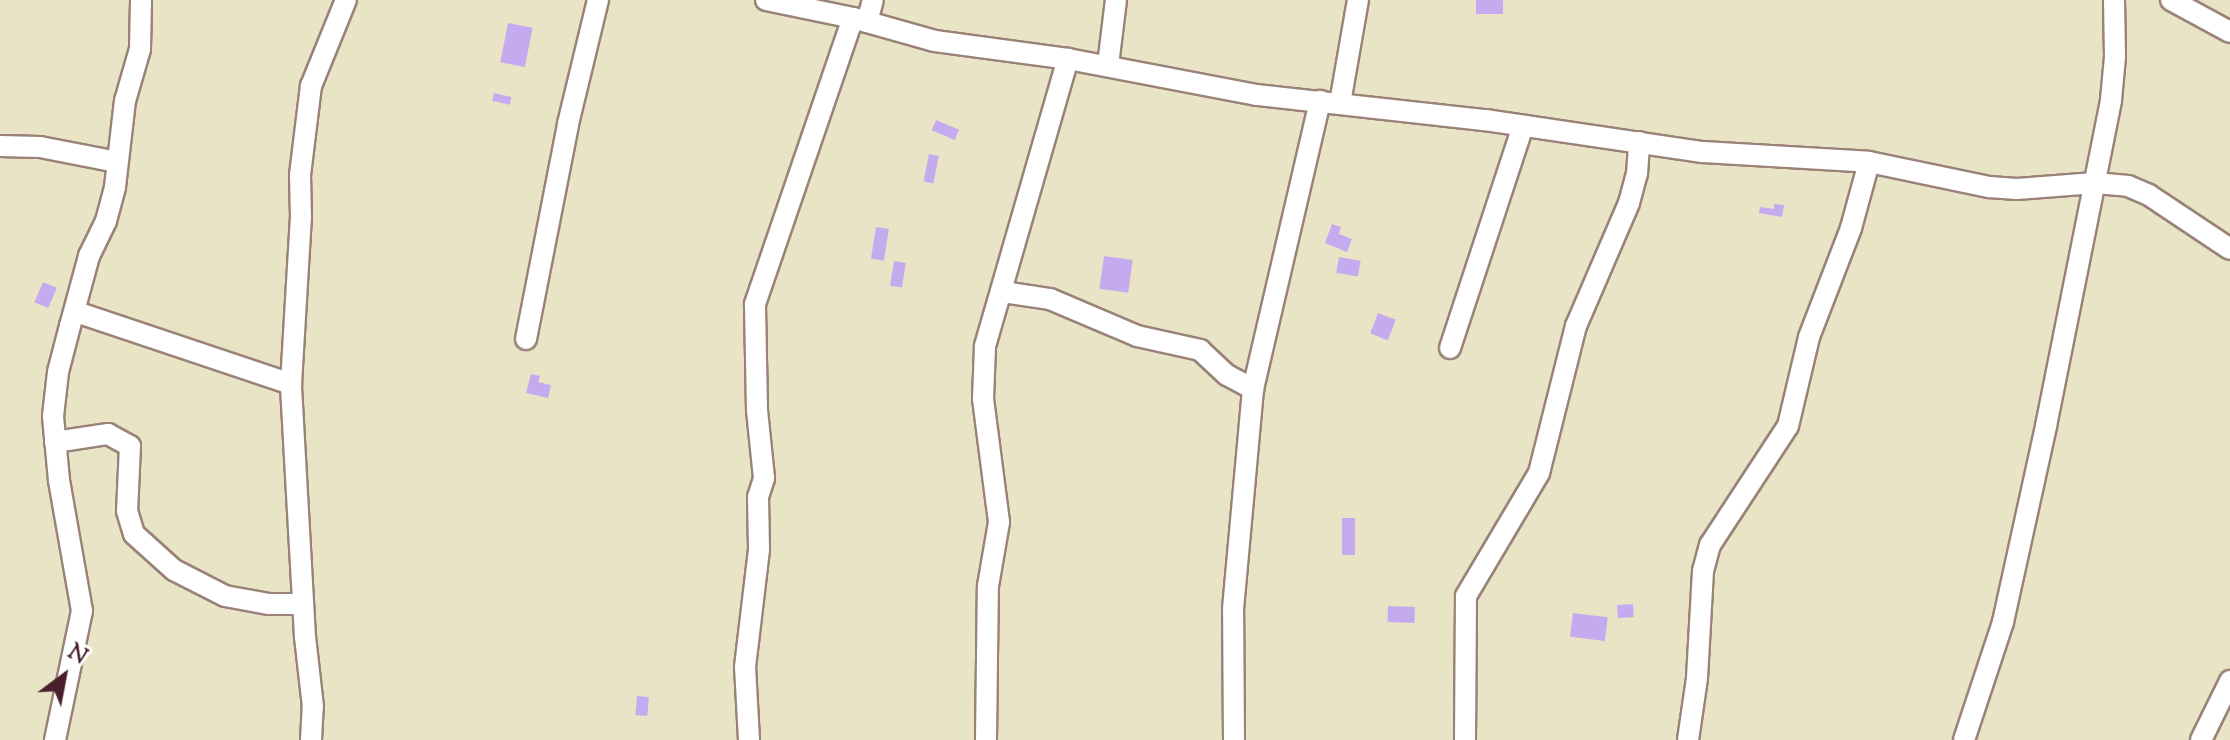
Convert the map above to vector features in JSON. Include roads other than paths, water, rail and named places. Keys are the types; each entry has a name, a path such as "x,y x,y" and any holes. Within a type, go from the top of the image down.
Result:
{"street":[{"path":"55,740 82,611 55,442 53,416 58,372 89,256 106,221 125,101 140,49 141,0"},
{"path":"311,740 313,707 303,604 291,384 301,218 300,175 309,96 346,0"},
{"path":"526,339 568,124 598,0"},
{"path":"766,0 860,20 935,41 1108,65 1208,87 1703,152 1869,162 2017,189 2095,183 2128,186 2149,195 2230,249"},
{"path":"749,740 745,667 759,549 758,497 764,478 757,410 755,304 860,20 873,0"},
{"path":"1108,65 1116,0"},
{"path":"1234,740 1232,622 1253,389 1358,0"},
{"path":"1964,740 2003,622 2095,183 2115,57 2114,0"},
{"path":"2171,0 2230,32"},
{"path":"986,740 988,586 999,522 983,399 985,346 1068,59"},
{"path":"1450,348 1523,126"},
{"path":"1465,740 1466,596 1539,473 1576,326 1629,203 1637,174 1639,142"},
{"path":"0,146 40,147 117,162"},
{"path":"1688,740 1697,678 1703,571 1710,545 1788,426 1809,337 1851,228 1869,162"},
{"path":"1003,292 1050,299 1137,336 1200,350 1227,375 1253,389"},
{"path":"76,312 291,384"},
{"path":"55,442 108,434 130,446 127,511 134,534 174,570 225,596 269,604 303,604"},
{"path":"2201,740 2230,681"}]}
